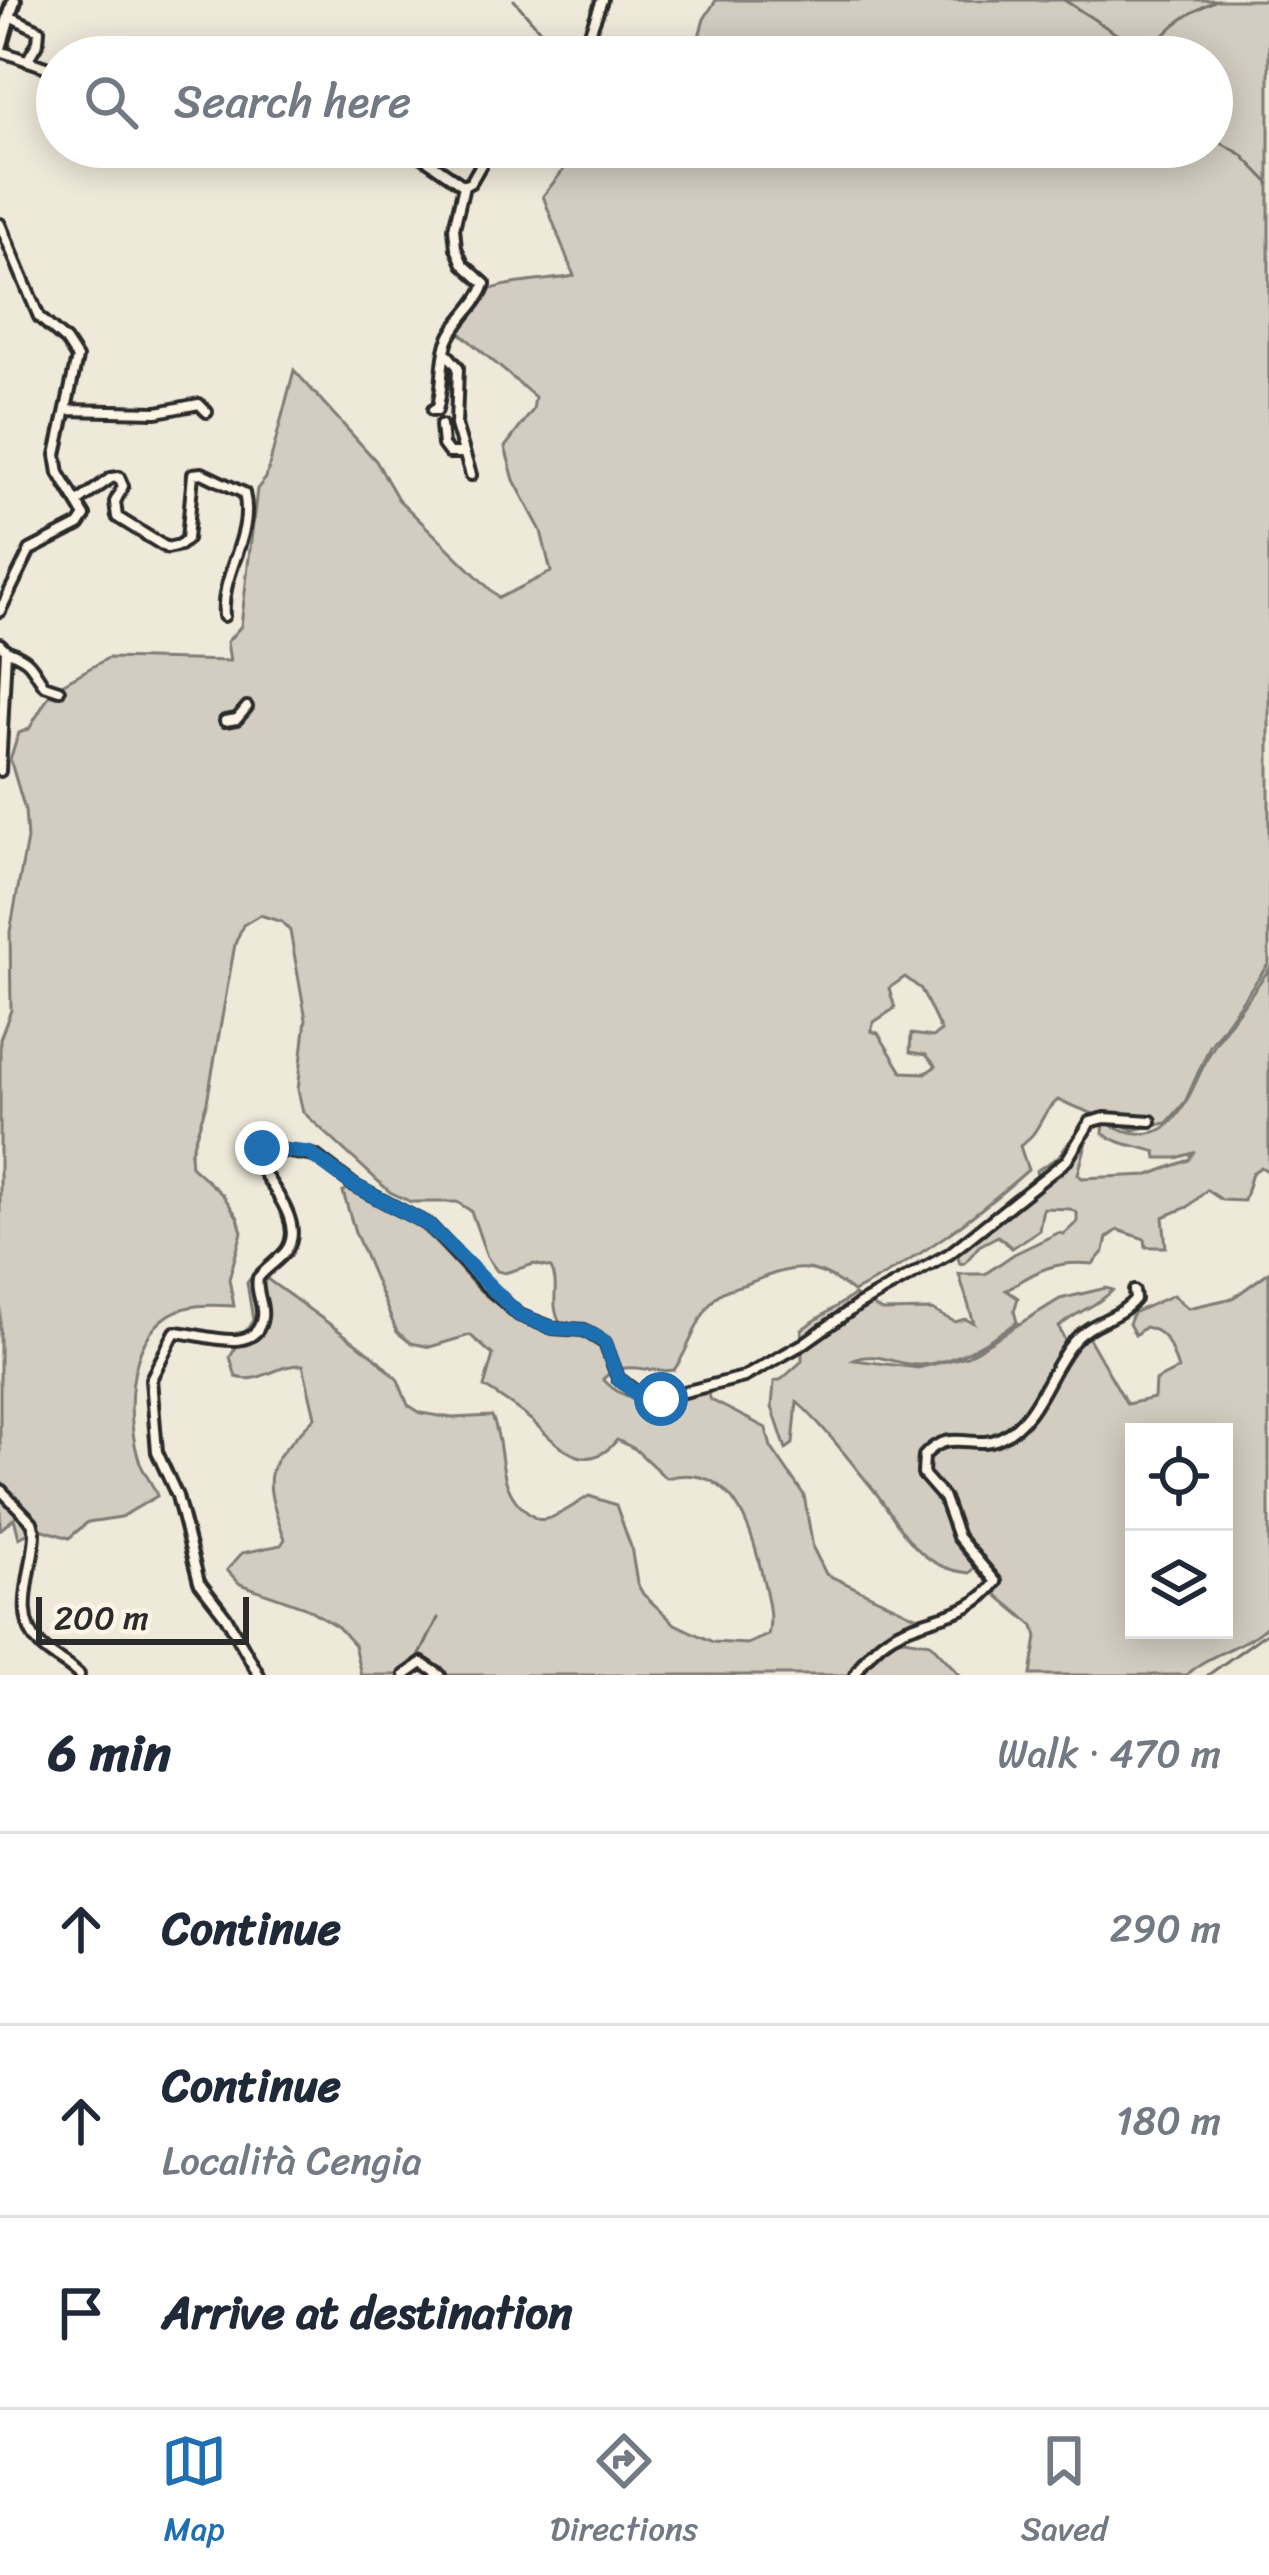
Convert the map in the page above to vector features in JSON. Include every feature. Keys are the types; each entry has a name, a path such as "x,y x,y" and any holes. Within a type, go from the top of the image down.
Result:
{"street":[{"path":"14,0 0,50 36,64"},
{"path":"589,36 602,0"},
{"path":"9,16 39,30 38,36"},
{"path":"27,61 36,45"},
{"path":"439,168 464,186"},
{"path":"471,475 455,413 458,368 447,354 447,344 482,296 485,283 464,264 454,228 464,186 479,168"},
{"path":"0,224 39,317 77,358 56,455 59,473 79,501 83,520 30,550 0,611"},
{"path":"433,410 442,392 439,374 447,354"},
{"path":"66,410 157,412 200,404 207,412"},
{"path":"441,425 449,454 464,453"},
{"path":"79,501 119,477 123,486 115,502 117,517 167,548 187,539 193,474 202,473 244,493 246,521 241,548 227,578 224,616"},
{"path":"0,771 3,647 34,664 44,686 58,690"},
{"path":"225,721 237,719 247,707"},
{"path":"259,1675 226,1617 199,1582 177,1496 157,1452 153,1374 175,1332 234,1341 250,1338 260,1326 258,1277 291,1241 288,1214 258,1162 262,1148 309,1153 355,1186 429,1225 519,1315 553,1328 584,1330 605,1342 618,1378 645,1401 744,1377 958,1248 1067,1160 1090,1122 1105,1118 1151,1121"},
{"path":"855,1675 869,1652 890,1634 957,1611 984,1596 995,1582 958,1537 944,1498 923,1474 927,1452 946,1440 988,1442 1006,1435 1037,1402 1074,1340 1096,1323 1125,1311 1135,1299 1134,1292"},
{"path":"0,1489 32,1522 35,1532 25,1607 31,1629 42,1647 79,1675"},
{"path":"406,1675 422,1663 440,1675"}],"shaded area":[{"path":"716,0 1269,0 1269,963 1210,1046 1185,1102 1167,1123 1134,1130 1058,1100 1020,1146 1028,1170 923,1252 853,1292 826,1275 803,1269 731,1289 708,1306 674,1370 619,1369 603,1379 638,1399 707,1391 711,1400 766,1428 771,1447 804,1495 813,1548 826,1574 920,1618 881,1640 852,1675 442,1675 422,1661 404,1675 361,1675 354,1645 338,1627 305,1607 240,1584 227,1570 242,1553 281,1545 285,1539 272,1498 272,1471 286,1447 315,1417 303,1365 253,1378 236,1377 230,1357 253,1320 247,1283 256,1271 374,1356 398,1380 408,1405 421,1413 452,1418 492,1416 510,1492 534,1518 551,1518 589,1496 616,1505 637,1583 675,1624 713,1642 747,1644 768,1635 769,1607 752,1539 735,1503 707,1479 666,1478 635,1449 617,1440 594,1457 561,1447 484,1387 493,1355 470,1335 430,1347 411,1343 397,1332 355,1232 343,1192 347,1189 413,1222 497,1304 536,1322 564,1327 556,1312 551,1268 534,1264 497,1271 487,1257 471,1211 457,1202 411,1202 390,1192 303,1112 298,1090 306,1019 290,931 282,922 260,915 243,925 235,944 207,1102 190,1154 191,1166 223,1195 238,1218 242,1232 229,1279 234,1306 192,1307 169,1315 144,1344 133,1383 135,1445 157,1496 121,1517 88,1522 69,1538 38,1528 19,1538 14,1518 0,1530 0,1039 11,1010 10,932 27,839 25,810 10,759 19,733 29,729 53,689 108,658 230,661 227,642 241,626 257,489 266,478 294,370 376,461 398,499 499,598 551,572 541,531 514,480 505,447 533,410 535,397 460,333 485,292 574,276 543,196 565,168 1233,168 1233,36 699,36","holes":["905,977 921,989 941,1031 933,1037 911,1034 910,1052 926,1055 936,1066 926,1073 902,1072 878,1033 871,1031 874,1022 895,1008 889,988"]},
{"path":"1269,969 1269,1172 1261,1167 1252,1173 1244,1201 1222,1200 1207,1190 1188,1207 1163,1217 1166,1247 1146,1247 1145,1239 1118,1230 1107,1238 1093,1264 1057,1265 1028,1277 1006,1290 1018,1298 1017,1322 959,1355 920,1365 870,1357 854,1360 918,1368 967,1356 1060,1299 1106,1288 1113,1290 1059,1327 1069,1350 1086,1333 1127,1404 1154,1398 1155,1381 1178,1369 1159,1332 1145,1327 1135,1335 1129,1324 1133,1313 1173,1295 1188,1308 1233,1298 1269,1272 1269,1624 1186,1675 1031,1675 1037,1637 1034,1626 998,1596 984,1557 970,1573 922,1554 797,1402 793,1444 786,1449 772,1407 774,1382 802,1361 802,1329 854,1295 882,1311 932,1310 955,1322 974,1323 959,1274 985,1274 1014,1254 1064,1234 1077,1222 1077,1213 1043,1208 1039,1230 1012,1248 998,1236 979,1246 965,1263 960,1264 955,1248 1014,1208 1038,1180 1036,1171 1058,1157 1077,1132 1087,1140 1078,1174 1082,1178 1149,1175 1189,1160 1193,1153 1157,1158 1156,1152 1116,1140 1103,1133 1104,1122 1129,1132 1164,1128 1186,1101 1214,1046"},
{"path":"903,1630 903,1639 930,1643 960,1675 858,1675 867,1660"}],"waterway":[{"path":"514,0 545,36"},
{"path":"1064,0 1120,36"},
{"path":"1164,36 1217,0"},
{"path":"1233,150 1269,183"},
{"path":"419,1657 438,1618"},
{"path":"1208,1675 1269,1631"}],"route":[{"path":"262,1148 309,1153 355,1186 420,1219 511,1310 541,1326 589,1332 608,1345 624,1386 645,1401 661,1399"}]}
